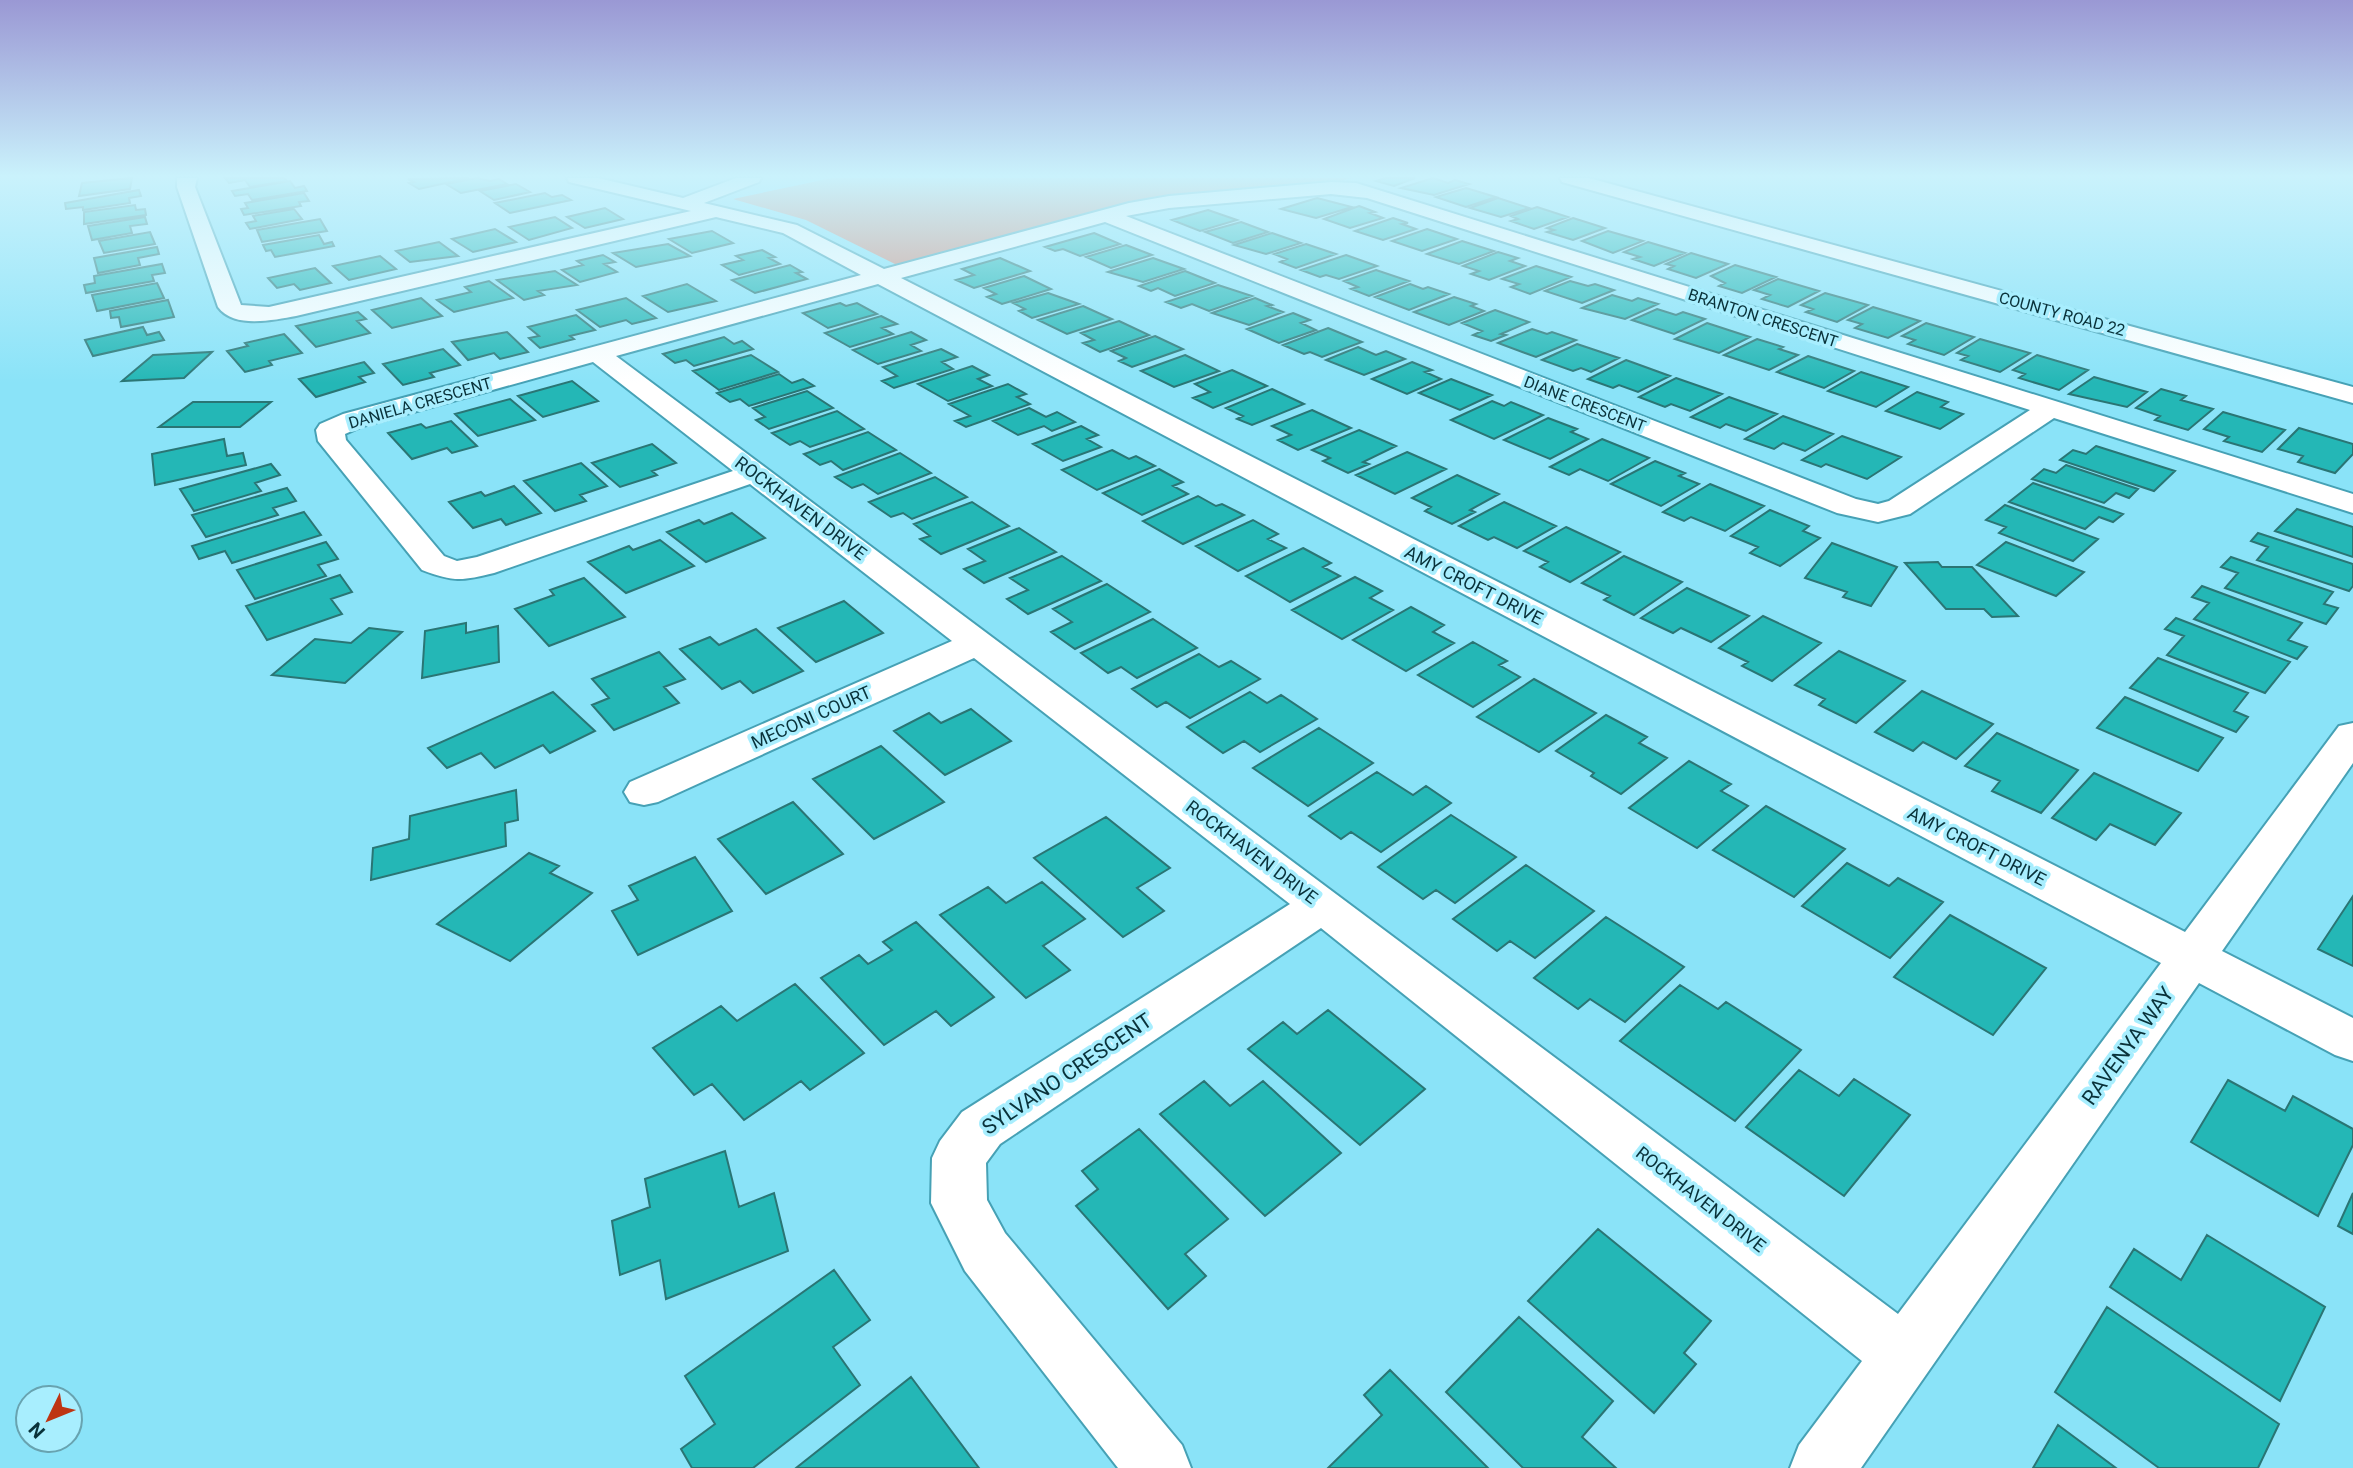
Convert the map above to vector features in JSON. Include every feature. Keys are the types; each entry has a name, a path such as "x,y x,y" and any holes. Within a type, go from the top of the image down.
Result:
{"street":[{"path":"208,247 230,307 234,312 250,315 309,306 566,247"},
{"name":"AMY CROFT DRIVE","path":"824,247 2353,1041"},
{"name":"BRANTON CRESCENT","path":"880,276 989,247"},
{"name":"DIANE CRESCENT","path":"1186,247 1848,507 1878,513 1899,508 2050,409"},
{"name":"BRANTON CRESCENT","path":"1537,247 2353,504"},
{"name":"COUNTY ROAD 22","path":"1817,247 2353,395"},
{"name":"DANIELA CRESCENT","path":"755,473 484,566 455,571 433,563 332,441 330,430 353,419 880,276"},
{"name":"ROCKHAVEN DRIVE","path":"598,354 1322,905 1902,1356"},
{"name":"MECONI COURT","path":"645,792 978,643"},
{"name":"RAVENYA WAY","path":"1902,1356 2353,736"},
{"name":"SYLVANO CRESCENT","path":"1159,1468 985,1252 960,1203 959,1158 981,1128 1322,905"},
{"path":"1822,1468 1902,1356"}],"shaded area":[{"path":"860,247 970,247 897,265"}],"building":[{"path":"101,247 141,247 104,253"},
{"path":"157,247 159,254 138,258 140,265 98,273 94,258"},
{"path":"264,247 331,247 275,257 271,250 266,251"},
{"path":"417,247 445,247 458,256 410,262 396,251"},
{"path":"464,247 497,247 473,252"},
{"path":"653,247 673,247 690,256 636,267 613,253"},
{"path":"681,247 719,247 692,253"},
{"path":"1045,247 1112,247 1080,256 1063,249 1055,251"},
{"path":"1121,247 1130,247 1152,255 1111,268 1086,257"},
{"path":"1239,247 1290,247 1266,254"},
{"path":"1298,247 1314,247 1336,254 1296,268 1280,262 1287,259 1274,254"},
{"path":"1409,247 1435,247 1422,251"},
{"path":"1447,247 1480,247 1494,251 1459,264 1427,254"},
{"path":"1596,247 1629,247 1613,253"},
{"path":"1637,247 1663,247 1685,253 1654,266 1633,259 1640,257 1624,252"},
{"path":"762,250 775,257 769,258 780,264 739,275 722,265 743,260 736,256"},
{"path":"1498,252 1518,258 1510,261 1525,266 1489,280 1471,274 1479,271 1463,266"},
{"path":"1691,253 1728,264 1696,278 1668,269 1674,266 1666,264"},
{"path":"603,255 615,262 604,264 617,272 580,282 562,270 583,265 577,261"},
{"path":"1346,255 1377,266 1339,279 1326,275 1320,277 1301,270"},
{"path":"380,256 396,269 349,280 333,266"},
{"path":"1000,258 1030,271 974,288 956,280 974,275 962,269"},
{"path":"1153,258 1184,269 1143,282 1108,272"},
{"path":"162,264 165,273 152,275 154,281 86,293 84,285 95,283 94,276"},
{"path":"790,265 802,272 796,273 807,279 755,293 732,280"},
{"path":"1735,265 1776,277 1742,293 1719,286 1725,283 1711,276"},
{"path":"1536,266 1571,277 1530,294 1511,287 1519,284 1502,279"},
{"path":"315,268 331,283 300,290 294,284 277,288 268,278"},
{"path":"1376,270 1409,281 1369,296 1351,289 1358,287 1344,281"},
{"path":"555,271 577,285 538,291 544,295 524,300 497,280"},
{"path":"1185,271 1215,283 1175,296 1158,288 1151,291 1139,286"},
{"path":"1024,276 1051,289 1002,304 987,297 996,294 984,288"},
{"path":"1778,279 1819,291 1788,307 1762,299 1770,295 1754,290"},
{"path":"489,281 513,298 454,312 437,300 471,292 465,287"},
{"path":"1570,281 1614,290 1582,303 1545,291"},
{"path":"157,283 164,298 97,311 92,295"},
{"path":"687,284 716,301 668,312 643,296"},
{"path":"1410,284 1449,294 1409,310 1375,297"},
{"path":"1218,285 1252,296 1209,311 1192,304 1181,308 1166,302"},
{"path":"1048,293 1079,304 1032,318 1019,311 1025,309 1013,303"},
{"path":"1825,293 1868,305 1837,322 1806,312 1813,309 1801,305"},
{"path":"1612,295 1658,304 1625,319 1582,308"},
{"path":"1454,297 1476,304 1471,306 1484,311 1449,325 1414,312"},
{"path":"421,298 442,316 392,328 372,310"},
{"path":"626,298 656,318 632,324 626,320 600,327 577,310"},
{"path":"1255,298 1283,312 1249,325 1212,313"},
{"path":"168,300 174,317 121,327 119,317 111,318 110,311"},
{"path":"840,303 846,306 857,303 877,314 828,328 803,313"},
{"path":"1083,306 1112,319 1067,334 1038,320"},
{"path":"1873,307 1920,321 1888,338 1855,328 1862,324 1848,320"},
{"path":"1657,309 1676,315 1683,312 1705,319 1674,334 1632,320"},
{"path":"1495,310 1529,322 1491,341 1473,335 1482,331 1462,323"},
{"path":"358,312 366,319 357,321 370,333 316,347 296,326"},
{"path":"1293,313 1310,320 1301,323 1316,330 1279,343 1247,329"},
{"path":"576,315 595,330 540,348 529,338 539,336 528,327"},
{"path":"881,316 897,324 882,328 893,334 850,347 825,333"},
{"path":"1119,321 1149,335 1100,352 1083,343 1094,340 1081,333"},
{"path":"1707,323 1750,337 1719,353 1675,339"},
{"path":"1926,323 1974,337 1944,355 1908,344 1915,340 1902,336"},
{"path":"143,327 147,335 159,332 164,340 93,356 85,340"},
{"path":"1328,328 1362,342 1322,357 1310,352 1304,354 1283,345"},
{"path":"1532,329 1576,340 1536,357 1498,343"},
{"path":"507,332 528,352 500,359 494,353 468,360 452,342"},
{"path":"911,332 926,340 911,345 921,351 878,364 853,350"},
{"path":"284,334 302,353 269,361 272,365 245,372 227,351 248,346 245,343"},
{"path":"1155,336 1183,349 1132,367 1119,361 1126,358 1111,351"},
{"path":"724,337 734,344 742,341 753,349 694,366 686,360 675,363 663,354"},
{"path":"1757,339 1798,355 1769,370 1724,355"},
{"path":"1980,339 2030,353 2000,372 1961,360 1968,356 1957,353"},
{"path":"1577,344 1619,358 1591,372 1581,368 1573,371 1542,360"},
{"path":"1358,347 1376,355 1386,351 1405,359 1364,375 1326,360"},
{"path":"443,349 460,365 430,373 434,377 403,385 383,364"},
{"path":"941,349 957,357 942,362 953,369 894,388 882,381 897,376 883,367"},
{"path":"212,352 184,378 122,381 153,355"},
{"path":"751,355 778,372 719,390 693,371"},
{"path":"1185,355 1219,371 1174,387 1141,371"},
{"path":"2037,355 2088,370 2059,390 2019,378 2025,374 2013,370"},
{"path":"1808,356 1854,371 1824,388 1777,372"},
{"path":"1626,360 1670,376 1638,392 1619,385 1613,388 1588,379"},
{"path":"364,362 374,373 359,377 365,382 316,397 299,379"},
{"path":"1412,362 1432,370 1425,372 1441,379 1407,394 1372,379"},
{"path":"972,366 989,375 978,379 992,386 948,401 918,384"},
{"path":"1232,370 1267,386 1213,408 1193,398 1210,392 1195,384"},
{"path":"1861,372 1908,387 1876,407 1828,391"},
{"path":"779,374 792,383 803,379 814,386 749,406 740,399 730,402 717,393"},
{"path":"2094,377 2147,392 2127,407 2069,394"},
{"path":"1676,378 1722,394 1690,411 1671,404 1665,407 1639,397"},
{"path":"1451,379 1492,395 1460,410 1419,393"},
{"path":"572,381 598,401 543,417 518,396"},
{"path":"1008,384 1026,394 1017,397 1030,404 966,427 955,421 970,416 949,404"},
{"path":"1272,389 1304,404 1252,425 1237,419 1243,416 1226,408"},
{"path":"2161,389 2186,396 2181,400 2213,409 2188,430 2155,420 2160,416 2136,408"},
{"path":"807,391 833,408 769,429 756,420 765,417 753,408"},
{"path":"1917,392 1948,402 1941,407 1963,414 1940,429 1886,411"},
{"path":"1729,397 1777,414 1746,431 1726,424 1720,428 1691,417"},
{"path":"510,399 535,420 478,436 455,414"},
{"path":"1492,401 1504,406 1511,402 1543,415 1494,439 1451,420"},
{"path":"193,402 271,402 240,427 159,427"},
{"path":"1029,408 1046,417 1057,412 1075,422 1052,431 1044,426 1018,435 993,421"},
{"path":"1312,410 1351,428 1298,450 1278,440 1291,435 1272,426"},
{"path":"837,411 864,429 810,447 800,441 790,445 772,433"},
{"path":"2223,412 2285,430 2262,452 2224,441 2229,437 2204,429"},
{"path":"1783,416 1833,434 1805,451 1783,443 1774,449 1745,439"},
{"path":"1548,418 1577,429 1571,432 1588,439 1550,459 1504,440"},
{"path":"451,421 477,446 452,453 447,448 412,459 388,433 421,424 426,428"},
{"path":"1081,426 1098,435 1087,439 1101,447 1063,461 1033,444"},
{"path":"2299,428 2353,444 2353,454 2335,473 2298,462 2303,456 2278,449"},
{"path":"1359,430 1396,446 1363,462 1369,464 1348,473 1323,461 1330,458 1312,450"},
{"path":"868,432 896,450 843,470 831,461 820,465 804,454"},
{"path":"1842,436 1901,457 1867,479 1826,464 1821,467 1802,460"},
{"path":"224,439 227,456 243,453 246,465 155,485 152,454"},
{"path":"1602,439 1649,458 1608,481 1580,469 1569,475 1550,467"},
{"path":"652,444 676,463 652,471 657,475 620,487 592,463"},
{"path":"2096,446 2175,471 2154,491 2060,460 2073,450 2086,454"},
{"path":"1112,450 1129,459 1136,456 1155,466 1097,490 1062,470"},
{"path":"1407,452 1446,469 1395,494 1356,475"},
{"path":"900,453 931,473 878,494 863,484 852,488 835,477"},
{"path":"1655,461 1685,473 1679,476 1699,484 1661,506 1611,484"},
{"path":"581,463 607,486 580,495 586,501 555,511 524,481"},
{"path":"271,464 280,475 255,483 261,491 194,511 180,489"},
{"path":"2066,465 2138,489 2129,498 2116,493 2104,503 2032,479 2044,469 2056,473"},
{"path":"1159,469 1183,482 1173,486 1188,494 1142,515 1103,493"},
{"path":"1457,475 1499,494 1470,510 1475,512 1452,524 1425,511 1431,507 1412,498"},
{"path":"935,477 967,497 912,519 903,513 891,517 869,502"},
{"path":"2033,483 2123,514 2113,522 2099,517 2085,529 2009,502"},
{"path":"1710,484 1764,506 1725,531 1691,517 1684,521 1663,512"},
{"path":"514,486 541,513 506,525 501,519 473,528 449,502 481,492 485,496"},
{"path":"287,488 296,501 273,508 278,515 206,537 192,515"},
{"path":"1198,496 1216,506 1222,504 1244,515 1183,544 1143,521"},
{"path":"972,502 1009,526 941,554 920,539 930,536 914,524"},
{"path":"1504,502 1556,526 1517,548 1494,537 1488,540 1459,526"},
{"path":"2005,505 2098,539 2073,561 1999,533 2006,527 1986,520"},
{"path":"2297,509 2353,527 2353,557 2275,531"},
{"path":"1770,510 1809,526 1803,531 1820,538 1780,566 1750,553 1758,547 1731,536"},
{"path":"304,512 321,535 232,563 225,551 199,559 192,546"},
{"path":"732,513 765,538 706,562 667,532 699,520 704,524"},
{"path":"1253,520 1278,534 1268,539 1286,548 1238,571 1196,546"},
{"path":"1566,527 1620,552 1570,582 1540,567 1548,562 1524,551"},
{"path":"1019,528 1056,552 984,583 964,569 985,561 968,549"},
{"path":"2258,533 2353,564 2353,586 2349,591 2257,560 2268,547 2251,541"},
{"path":"660,540 694,566 626,593 588,562 629,546 633,550"},
{"path":"326,542 338,559 318,565 326,576 255,599 237,570"},
{"path":"2006,542 2084,572 2056,596 1977,565"},
{"path":"1832,543 1897,567 1871,606 1843,597 1847,592 1805,578"},
{"path":"1303,548 1331,563 1323,567 1340,576 1290,602 1246,576"},
{"path":"1062,556 1101,581 1028,614 1007,599 1028,590 1010,578"},
{"path":"1624,556 1682,582 1634,615 1604,600 1610,596 1582,583"},
{"path":"2231,557 2333,592 2324,604 2338,608 2326,624 2225,588 2238,573 2221,567"},
{"path":"1938,562 1942,567 1972,567 2018,616 1992,617 1984,609 1946,609 1905,563"},
{"path":"340,575 352,592 331,599 342,614 267,640 246,606"},
{"path":"1355,577 1382,591 1370,598 1393,610 1342,639 1292,610"},
{"path":"584,578 625,617 549,646 515,609 554,595 550,590"},
{"path":"1107,584 1150,612 1075,649 1051,632 1072,622 1053,609"},
{"path":"2202,586 2302,623 2288,640 2307,647 2297,659 2194,619 2209,603 2192,597"},
{"path":"1687,588 1749,616 1711,642 1681,628 1673,633 1641,618"},
{"path":"844,601 883,633 816,662 778,628"},
{"path":"1411,607 1444,625 1433,632 1454,643 1406,671 1353,640"},
{"path":"1763,616 1821,643 1772,681 1742,666 1748,662 1719,648"},
{"path":"2176,618 2290,662 2265,693 2167,655 2184,636 2165,629"},
{"path":"1153,619 1197,648 1137,678 1121,667 1108,673 1081,653"},
{"path":"466,623 466,633 498,626 499,662 422,678 425,631"},
{"path":"369,628 402,632 345,683 272,675 315,639 351,643"},
{"path":"756,629 803,671 753,693 740,681 722,689 680,649 710,637 719,645"},
{"path":"1473,642 1507,661 1499,665 1520,677 1473,707 1418,675"},
{"path":"1839,651 1905,681 1856,723 1819,705 1825,699 1795,685"},
{"path":"659,652 685,679 664,687 679,703 614,730 592,705 609,698 592,679"},
{"path":"1199,654 1219,667 1231,661 1260,679 1190,718 1166,702 1157,707 1132,689"},
{"path":"2158,658 2248,693 2234,711 2248,717 2236,732 2130,688"},
{"path":"1534,679 1596,713 1539,752 1477,717"},
{"path":"1922,691 1993,724 1956,759 1923,742 1913,751 1875,732"},
{"path":"553,692 595,731 550,753 543,745 495,768 481,753 447,768 428,748"},
{"path":"1250,692 1267,703 1281,695 1317,719 1260,752 1244,741 1223,753 1187,727"},
{"path":"2125,697 2223,738 2198,771 2097,728"},
{"path":"971,709 1011,741 945,775 894,731 929,713 941,723"},
{"path":"1606,715 1647,737 1639,743 1667,758 1621,794 1591,776 1594,773 1556,751"},
{"path":"1319,728 1373,763 1308,806 1253,768"},
{"path":"1997,733 2078,770 2041,813 1992,791 2000,781 1965,766"},
{"path":"881,746 944,802 874,839 813,779"},
{"path":"1689,761 1731,784 1721,791 1748,806 1697,848 1629,808"},
{"path":"1377,772 1413,795 1426,786 1451,803 1381,852 1351,832 1341,839 1309,816"},
{"path":"2094,773 2181,813 2155,845 2110,824 2096,840 2052,818"},
{"path":"516,790 518,820 505,823 506,846 371,880 373,848 409,839 410,816"},
{"path":"793,802 843,854 766,894 718,839"},
{"path":"1766,806 1845,849 1794,897 1713,850"},
{"path":"1451,815 1516,857 1455,903 1436,890 1423,899 1378,867"},
{"path":"1106,817 1170,868 1137,888 1164,911 1123,937 1034,858"},
{"path":"529,853 559,866 550,873 592,893 510,961 437,924"},
{"path":"695,857 732,911 638,955 612,911 638,900 629,886"},
{"path":"1847,863 1889,886 1898,878 1943,902 1890,958 1802,906"},
{"path":"1526,865 1594,911 1535,958 1510,941 1497,951 1453,919"},
{"path":"1042,882 1085,919 1043,946 1070,970 1026,998 940,915 988,887 1006,903"},
{"path":"2353,896 2353,966 2318,949"},
{"path":"1950,915 2046,968 1993,1035 1894,977"},
{"path":"1606,917 1684,967 1625,1022 1590,999 1578,1009 1534,978"},
{"path":"916,922 994,997 951,1026 936,1011 884,1045 821,978 859,955 868,964 892,950 883,942"},
{"path":"795,984 864,1053 810,1090 801,1081 744,1120 712,1084 694,1095 653,1048 721,1006 737,1021"},
{"path":"1680,985 1718,1009 1726,1002 1801,1050 1735,1121 1620,1041"},
{"path":"1328,1010 1425,1089 1360,1145 1248,1049 1283,1022 1297,1034"},
{"path":"1799,1070 1839,1096 1854,1079 1910,1115 1844,1196 1746,1127"},
{"path":"2228,1080 2285,1111 2293,1096 2353,1129 2353,1145 2318,1216 2191,1142"},
{"path":"1204,1081 1230,1106 1263,1081 1341,1153 1265,1216 1160,1114"},
{"path":"1139,1129 1228,1219 1185,1254 1206,1276 1168,1309 1076,1206 1098,1189 1082,1171"},
{"path":"725,1151 739,1207 774,1193 788,1251 666,1299 660,1260 620,1275 612,1221 650,1207 645,1179"},
{"path":"2353,1193 2353,1234 2338,1226"},
{"path":"1598,1229 1711,1321 1684,1353 1696,1364 1654,1413 1528,1301"},
{"path":"2207,1235 2325,1307 2280,1401 2110,1287 2134,1249 2181,1280"},
{"path":"834,1270 870,1320 833,1347 860,1385 753,1468 692,1468 681,1449 715,1424 685,1376"},
{"path":"2107,1307 2279,1424 2258,1468 2159,1468 2055,1392"},
{"path":"1519,1317 1613,1401 1582,1437 1616,1468 1523,1468 1446,1392"},
{"path":"1390,1370 1488,1468 1328,1468 1382,1415 1364,1395"},
{"path":"911,1377 979,1468 796,1468"},
{"path":"2058,1425 2116,1468 2033,1468"}]}
